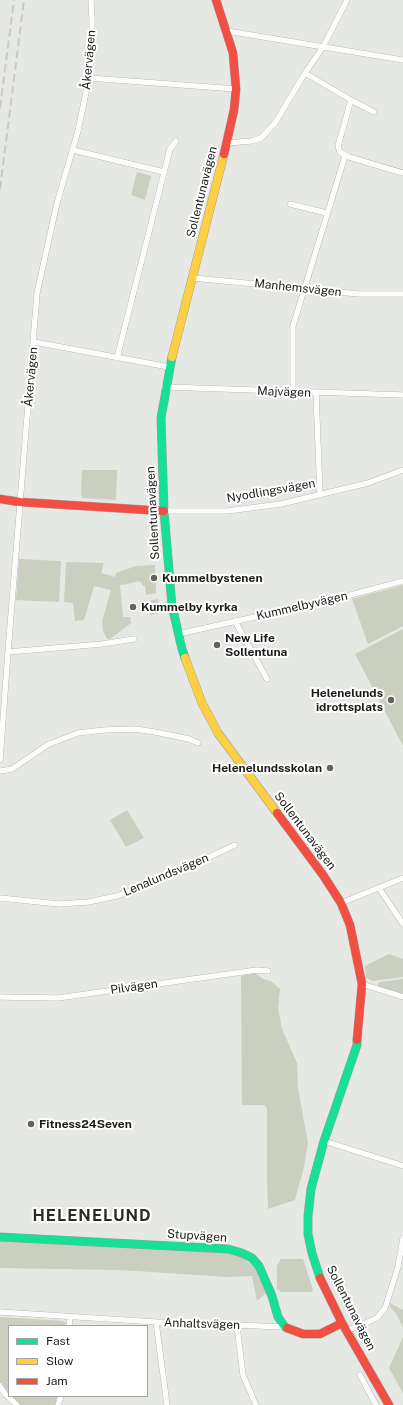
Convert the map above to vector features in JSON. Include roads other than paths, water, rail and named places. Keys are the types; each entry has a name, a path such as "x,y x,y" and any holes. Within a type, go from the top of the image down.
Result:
{"street":[{"name":"Åkervägen","path":"0,760 38,287 57,203 78,131 89,78 92,51 91,0"},
{"name":"Sollentunavägen","path":"216,0 233,53 236,89 234,110 227,142 165,387 161,418 164,511 169,584 178,634 202,703 218,733 323,875 341,902 350,925 362,984 357,1045 324,1141 311,1189 308,1234 312,1253 322,1282 342,1323 389,1405"},
{"path":"227,142 251,141 261,138 275,124 305,73 323,47 347,0"},
{"path":"227,31 403,60"},
{"path":"305,73 374,112"},
{"path":"89,78 236,89"},
{"path":"351,100 338,146 340,152 345,156 403,173"},
{"path":"117,358 170,149 176,141"},
{"path":"73,150 164,172"},
{"path":"293,392 293,326 345,156"},
{"path":"290,204 327,213"},
{"name":"Manhemsvägen","path":"193,278 359,294 403,294"},
{"path":"34,342 169,367"},
{"name":"Majvägen","path":"165,387 403,395"},
{"path":"316,393 320,495"},
{"name":"Nyodlingsvägen","path":"0,499 20,502 164,511 227,511 280,504 320,495 368,483 403,470"},
{"name":"Kummelbyvägen","path":"178,634 332,600 403,581"},
{"path":"235,621 267,679"},
{"path":"8,652 102,644 134,639"},
{"path":"0,771 12,769 49,744 78,733 135,729 183,738 198,743"},
{"name":"Lenalundsvägen","path":"0,898 59,904 88,902 117,896 160,880 235,845"},
{"path":"341,902 403,878"},
{"path":"379,888 403,924"},
{"name":"Pilvägen","path":"0,997 58,998 257,970 268,971"},
{"path":"362,984 403,997"},
{"path":"324,1141 403,1166"},
{"name":"Stupvägen","path":"0,1237 228,1249 242,1253 252,1258 259,1266 272,1296 278,1317 285,1327"},
{"path":"347,1331 377,1318 385,1308 398,1267 403,1238"},
{"name":"Anhaltsvägen","path":"0,1312 156,1322 285,1327"},
{"path":"70,1317 70,1325"},
{"path":"156,1322 168,1405"},
{"path":"285,1327 303,1334 320,1334 342,1323"},
{"path":"237,1326 243,1375 256,1405"},
{"path":"360,1375 376,1405"},
{"path":"0,1386 5,1394 16,1405"}],"railway":[{"path":"0,108 14,0"},
{"path":"0,189 24,0"}],"place":[{"name":"Kummelbystenen","path":"154,578"},
{"name":"Kummelby kyrka","path":"133,607"},
{"name":"New Life Sollentuna","path":"217,645"},
{"name":"Helenelunds idrottsplats","path":"391,700"},
{"name":"Helenelundsskolan","path":"330,768"},
{"name":"Fitness24Seven","path":"31,1124"}],"district":[{"name":"HELENELUND","path":"92,1216"}]}
